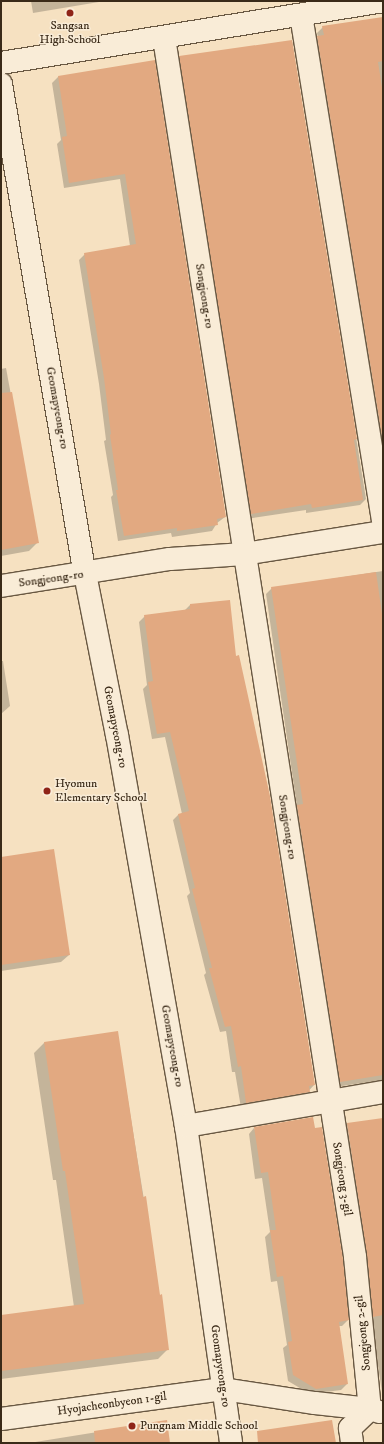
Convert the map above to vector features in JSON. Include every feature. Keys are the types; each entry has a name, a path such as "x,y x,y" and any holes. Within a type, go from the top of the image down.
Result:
{"street":[{"path":"1,63 164,38 383,1"},
{"path":"301,15 383,522"},
{"name":"Songjeong-ro","path":"164,38 330,1100"},
{"name":"Geomapyeong-ro","path":"1,84 85,574 117,735 186,1126 231,1443"},
{"name":"Songjeong-ro","path":"1,586 85,574 170,559 244,554 383,532"},
{"path":"186,1126 383,1092"},
{"name":"Songjeong 3-gil","path":"330,1100 355,1257"},
{"name":"Songjeong 2-gil","path":"355,1257 377,1411"},
{"path":"223,1389 377,1411"},
{"name":"Hyojacheonbyeon 1-gil","path":"1,1419 223,1389"},
{"path":"352,1443 350,1428 377,1411"}],"building":[{"path":"383,17 383,61 378,62 383,94 382,436 317,36 324,35 322,26"},
{"path":"292,40 357,439 354,440 363,500 312,508 311,504 251,514 179,56"},
{"path":"155,60 226,517 217,519 218,525 177,531 177,528 124,536 116,490 118,490 104,378 84,253 136,244 125,174 69,183 62,137 67,136 58,76"},
{"path":"12,392 39,543 1,550 1,393"},
{"path":"376,572 383,621 383,1075 340,1082 297,805 303,804 271,587"},
{"path":"230,600 236,656 239,655 270,796 315,1085 309,1086 310,1092 246,1103 241,1066 238,1067 231,1026 225,1027 209,968 212,968 192,889 195,888 178,814 189,811 170,732 157,734 148,682 153,681 144,615 190,609 190,604"},
{"path":"54,849 70,955 1,965 1,857"},
{"path":"118,1031 143,1197 146,1196 160,1295 162,1294 169,1350 1,1371 1,1315 84,1304 65,1171 63,1171 44,1042"},
{"path":"313,1117 315,1128 322,1127 343,1259 349,1320 339,1322 348,1384 316,1389 293,1375 288,1342 292,1341 283,1276 277,1277 270,1230 276,1230 268,1172 261,1173 254,1127"},
{"path":"383,1118 383,1315 373,1317 367,1255 347,1123"},
{"path":"167,1420 170,1443 95,1443 94,1431"},
{"path":"332,1420 336,1443 258,1443 257,1431"}],"place":[{"name":"Sangsan High School","path":"70,13"},
{"name":"Hyomun Elementary School","path":"47,791"},
{"name":"Pungnam Middle School","path":"132,1426"}]}
